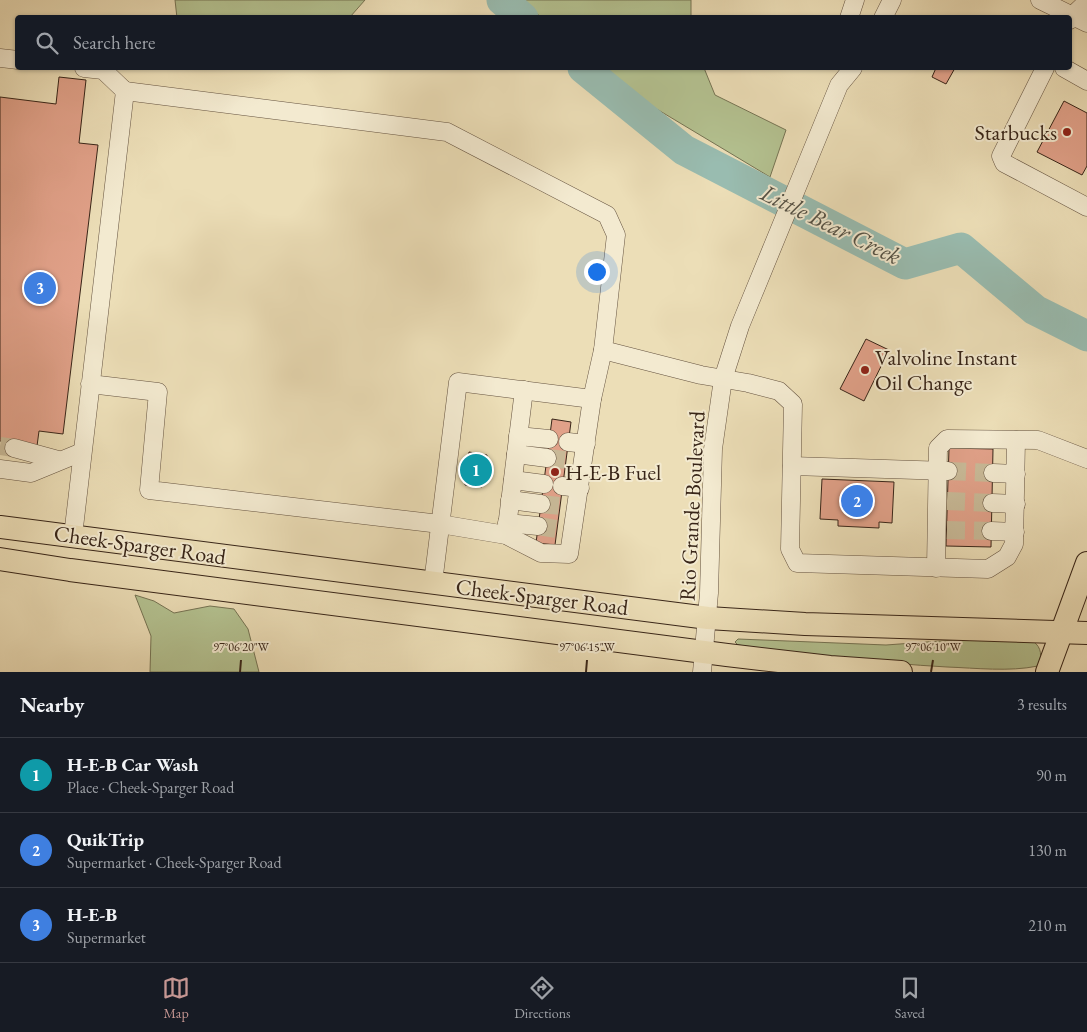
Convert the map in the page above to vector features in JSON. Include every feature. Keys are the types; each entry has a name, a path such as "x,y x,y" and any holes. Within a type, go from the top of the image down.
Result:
{"main road":[{"name":"Cheek-Sparger Road","path":"0,527 708,618 805,624 1087,632"},
{"path":"70,570 73,536"},
{"name":"Cheek-Sparger Road","path":"0,559 266,596 703,662 830,670 902,672"},
{"path":"266,596 269,562"},
{"path":"1047,672 1087,563"}],"street":[{"path":"850,15 855,0"},
{"path":"885,15 892,0"},
{"path":"1040,0 1067,15"},
{"path":"1076,20 1087,2"},
{"path":"0,58 15,60"},
{"path":"103,70 126,91 447,132 607,215 616,235 603,350 592,399 586,444 574,461 565,530 569,554 541,553 507,529"},
{"path":"1044,70 1001,156 1004,162 1087,207"},
{"path":"1068,70 1087,80"},
{"name":"Rio Grande Boulevard","path":"703,662 708,618 713,448 723,379 740,326 840,76"},
{"path":"73,536 126,91"},
{"path":"603,350 701,375 748,383 779,392 794,404 790,549 797,563 988,569 1007,557 1014,544 1016,440"},
{"path":"433,583 458,382 592,399"},
{"path":"90,384 158,392 149,490 440,524 507,529 538,526"},
{"path":"507,529 524,390"},
{"path":"518,436 549,439"},
{"path":"936,568 942,530 943,501 943,471 938,448 947,439 1038,440 1087,459"},
{"path":"568,442 586,444"},
{"path":"14,448 58,460"},
{"path":"0,469 30,473 58,460 82,452"},
{"path":"516,454 547,458"},
{"path":"792,466 943,471"},
{"path":"993,473 1016,474"},
{"path":"513,480 544,484"},
{"path":"510,500 541,504"},
{"path":"992,503 1016,504"},
{"path":"991,531 1015,532"}],"green space":[{"path":"175,0 365,0 352,15 177,15"},
{"path":"519,0 691,0 691,15 538,15"},
{"path":"607,70 705,70 715,95 786,130 770,177 655,108"},
{"path":"135,595 154,601 174,613 210,606 234,609 248,629 259,672 150,672 151,636"},
{"path":"738,639 886,645 954,640 1033,641 1040,649 1041,656 1038,666 1027,668 947,667 869,661 764,649 738,645 735,642"}],"building":[{"path":"935,70 954,70 946,84 932,77"},
{"path":"59,77 86,80 79,143 98,145 63,434 39,431 37,446 0,441 0,97 56,104"},
{"name":"Starbucks","path":"1064,101 1087,113 1087,166 1082,175 1037,152"},
{"name":"Valvoline Instant Oil Change","path":"866,339 889,350 864,401 840,389"},
{"name":"H-E-B Fuel","path":"552,419 571,422 555,545 536,543"},
{"path":"949,448 993,449 991,547 946,546"},
{"path":"469,452 487,455 482,487 465,485"},
{"path":"822,479 894,482 892,523 879,522 879,528 838,526 838,520 820,519"}],"waterway":[{"name":"Little Bear Creek","path":"502,0 520,15"},
{"name":"Little Bear Creek","path":"585,70 684,150 905,264 961,248 1035,310 1087,336"}],"tunnel":[{"path":"0,446 14,448"},
{"path":"547,458 566,460"},
{"path":"948,471 993,473"},
{"path":"947,501 992,503"},
{"path":"541,504 560,506"},
{"path":"538,526 557,529"},
{"path":"947,530 991,531"}],"place":[{"name":"Starbucks","path":"1067,132"},
{"name":"H-E-B","path":"40,288"},
{"name":"Valvoline Instant Oil Change","path":"865,370"},
{"name":"H-E-B Car Wash","path":"476,470"},
{"name":"H-E-B Fuel","path":"555,472"},
{"name":"QuikTrip","path":"857,501"}]}
